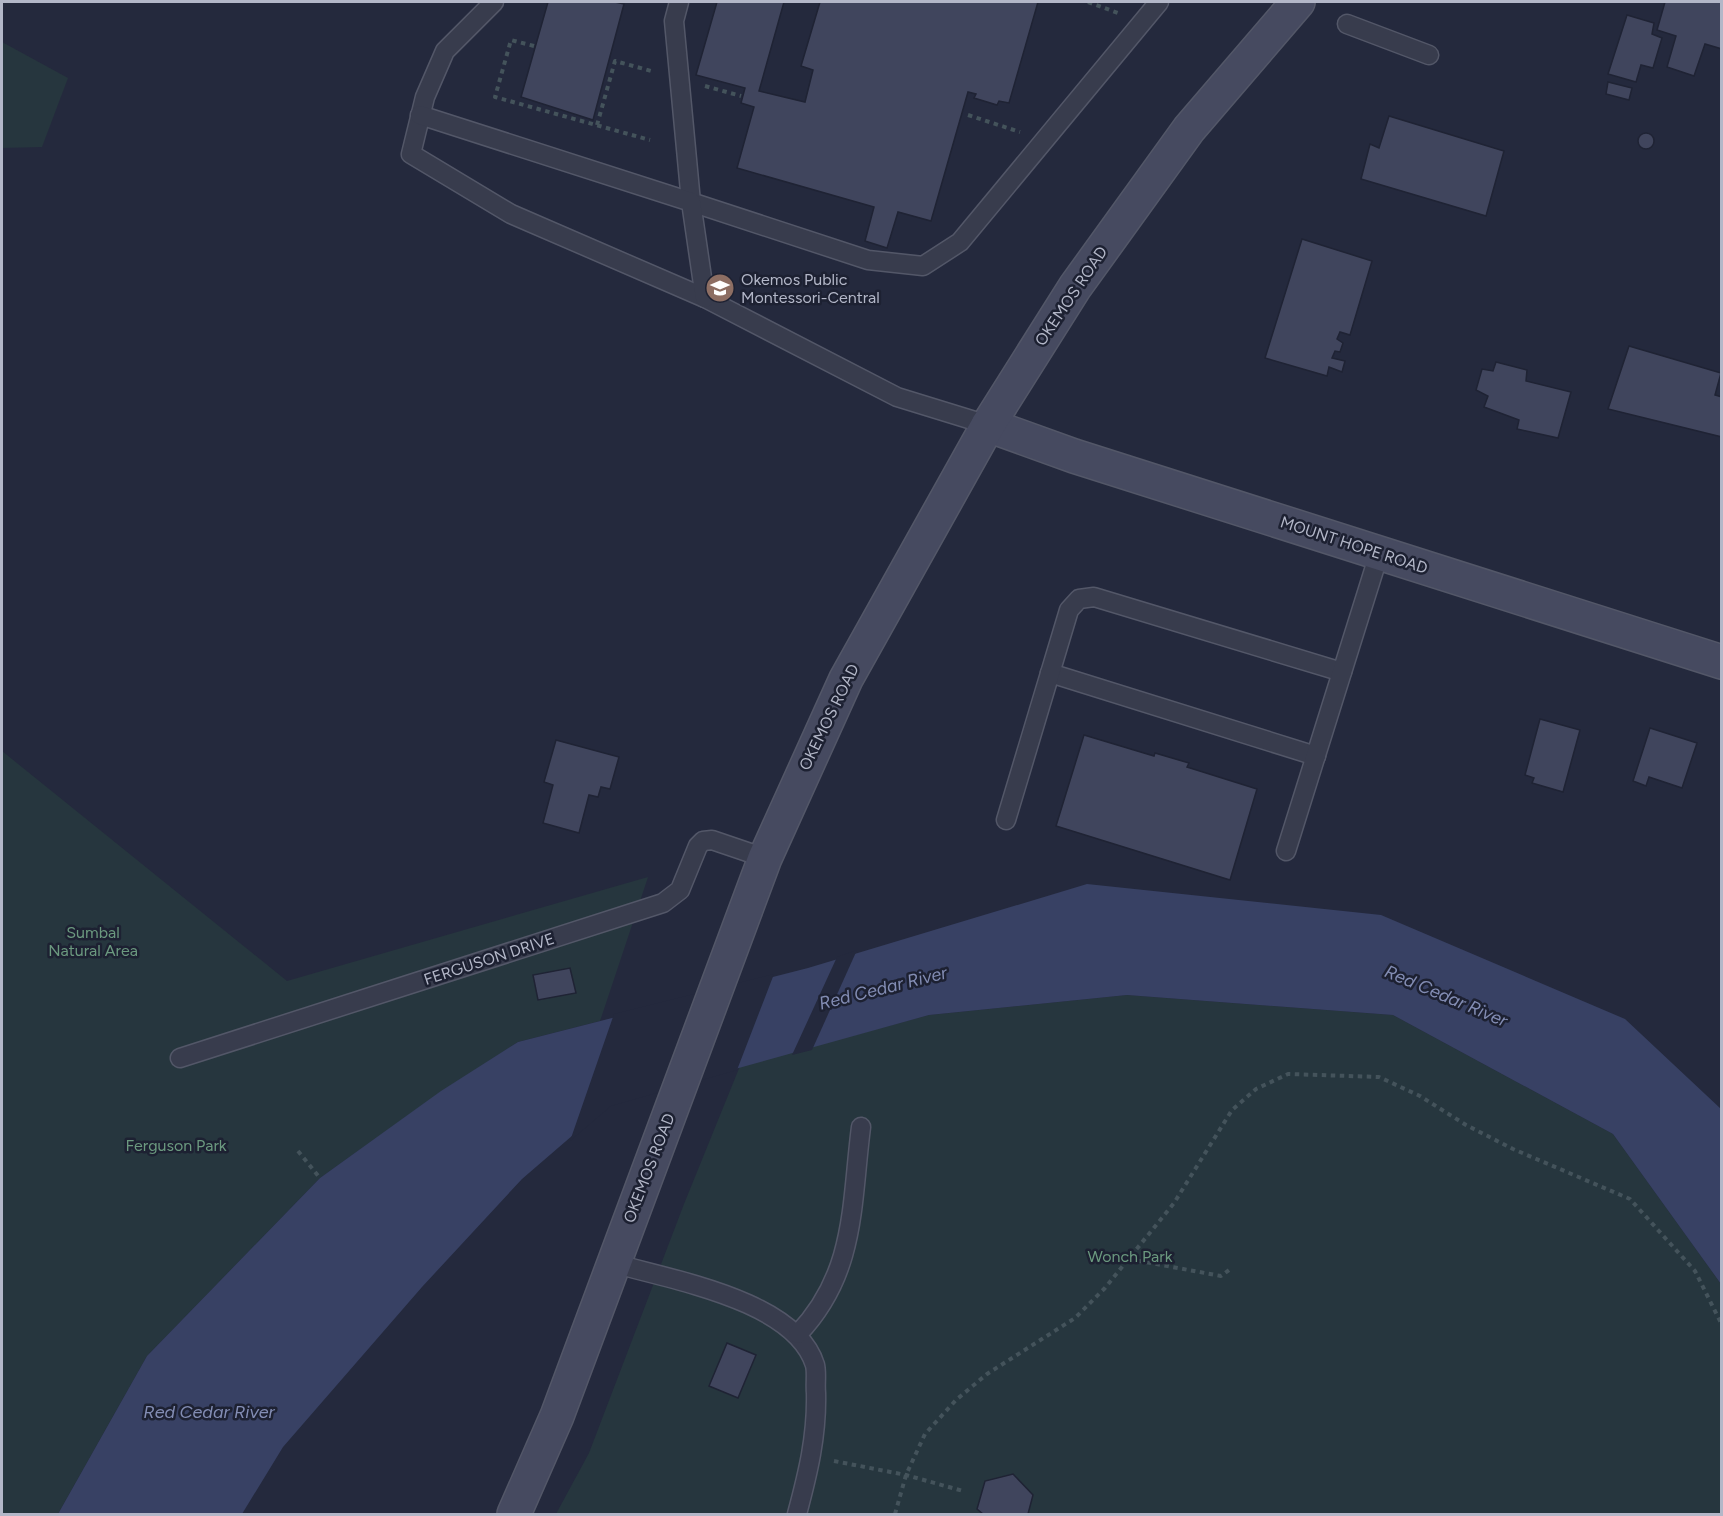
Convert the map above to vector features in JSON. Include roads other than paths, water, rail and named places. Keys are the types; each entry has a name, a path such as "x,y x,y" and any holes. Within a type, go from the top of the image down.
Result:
{"main road":[{"name":"OKEMOS ROAD","path":"514,1515 557,1416 765,858 846,679 988,425 1075,286 1189,129 1298,2"},
{"name":"MOUNT HOPE ROAD","path":"988,425 1074,456 1722,662"}],"lane":[{"path":"494,2 445,51 425,98 411,154 511,214 705,298 897,397 988,425"},
{"path":"679,2 674,21 691,202 705,298"},
{"path":"420,116 868,260 923,266 960,242 1159,2"},
{"path":"1347,24 1429,56"},
{"path":"1286,851 1379,554"},
{"path":"1006,820 1069,610 1073,603 1086,596 1342,672"},
{"path":"1050,673 1316,756"},
{"name":"FERGUSON DRIVE","path":"180,1058 663,903 680,890 698,846 703,841 712,840 765,858"},
{"path":"798,1334 828,1296 841,1265 861,1127"},
{"path":"613,1263 735,1297 769,1314 798,1334 815,1365 816,1415 812,1458 796,1515"}],"water":[{"name":"Red Cedar River","path":"1087,884 1381,915 1625,1019 1721,1109 1721,1284 1613,1134 1393,1015 1127,995 929,1015 609,1104 522,1179 422,1287 283,1447 242,1514 58,1514 147,1356 320,1178 441,1091 518,1042 808,968"}],"place":[{"name":"Okemos Public Montessori-Central","path":"720,288"}],"park label":[{"name":"Sumbal Natural Area","path":"93,941"},
{"name":"Ferguson Park","path":"176,1145"},
{"name":"Wonch Park","path":"1130,1256"}]}
